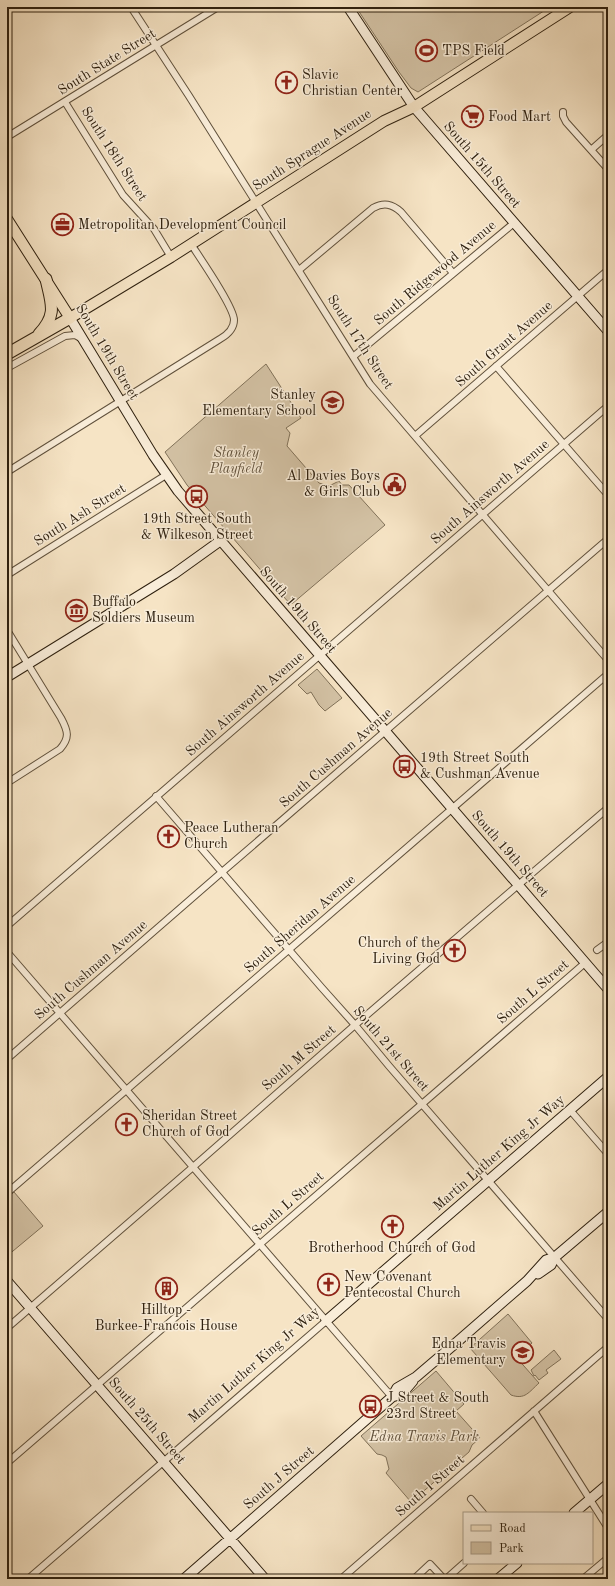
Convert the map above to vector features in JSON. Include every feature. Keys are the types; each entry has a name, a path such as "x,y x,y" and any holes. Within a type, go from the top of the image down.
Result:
{"highway":[{"path":"34,339 47,324 52,313 46,279"},
{"path":"7,354 70,318"}],"main road":[{"name":"South Sprague Avenue","path":"70,318 172,256 384,121 414,107 566,8"},
{"name":"South 19th Street","path":"7,219 70,318"}],"street":[{"name":"South 17th Street","path":"131,7 354,356 370,384 608,660"},
{"name":"South State Street","path":"7,137 218,7"},
{"name":"South 15th Street","path":"348,7 414,107 608,331"},
{"name":"South 18th Street","path":"65,102 123,195 154,229 172,256"},
{"path":"563,112 566,122 608,169"},
{"path":"591,150 608,135"},
{"path":"299,270 373,208 385,203 394,206 401,212 453,273"},
{"name":"South Ridgewood Avenue","path":"354,356 514,223"},
{"path":"7,472 228,333 233,326 234,319 231,309 191,244"},
{"name":"South Grant Avenue","path":"415,436 608,270"},
{"name":"South 19th Street","path":"70,318 166,475 220,541 608,989"},
{"path":"7,368 65,336 75,335 83,339"},
{"path":"496,366 608,496"},
{"name":"South Ainsworth Avenue","path":"7,926 608,406"},
{"name":"South Ash Street","path":"7,575 166,475"},
{"name":"South Cushman Avenue","path":"7,1059 608,539"},
{"path":"7,677 174,574 220,541"},
{"path":"7,630 66,727 68,737 60,749 7,783"},
{"name":"South Sheridan Avenue","path":"7,1193 608,674"},
{"name":"South 21st Street","path":"156,796 608,1319"},
{"name":"South M Street","path":"7,1328 355,1025 608,808"},
{"path":"597,950 608,942"},
{"path":"7,952 392,1397"},
{"name":"South L Street","path":"7,1463 585,963"},
{"name":"Martin Luther King Jr Way","path":"28,1579 608,1077"},
{"path":"570,1110 608,1154"},
{"name":"South J Street","path":"184,1579 392,1397 397,1388 416,1377 527,1281 546,1260 555,1257 608,1212"},
{"name":"South 25th Street","path":"7,1281 265,1579"},
{"name":"South I Street","path":"341,1579 608,1348"},
{"path":"534,1411 608,1528"},
{"path":"575,1512 608,1484"},
{"path":"471,1500 482,1512"},
{"path":"583,1579 608,1558"},
{"path":"414,1579 430,1564 445,1579 463,1564"},
{"path":"498,1579 516,1564"}],"green space":[{"name":"TPS Field","path":"356,7 550,7 418,92 411,88 399,72"},
{"name":"Stanley Playfield","path":"266,364 301,418 286,428 290,433 287,446 319,483 329,486 339,481 342,485 349,485 385,525 290,604 187,485 165,452"},
{"path":"317,669 342,698 325,711 319,705 311,692 307,694 298,685"},
{"path":"14,1192 43,1226 7,1256 7,1197"},
{"path":"508,1314 532,1343 516,1357 539,1383 523,1396 511,1395 470,1348"},
{"path":"554,1350 561,1359 546,1370 548,1373 539,1380 535,1375 534,1376 531,1370"},
{"name":"Edna Travis Park","path":"436,1371 464,1404 456,1411 480,1438 472,1445 469,1452 411,1502 386,1473 389,1469 386,1457 377,1454 361,1436"}],"place":[{"name":"TPS Field","path":"427,51"},
{"name":"Slavic Christian Center","path":"287,83"},
{"name":"Food Mart","path":"473,117"},
{"name":"Metropolitan Development Council","path":"63,225"},
{"name":"Stanley Elementary School","path":"332,403"},
{"name":"Al Davies Boys & Girls Club","path":"395,484"},
{"name":"19th Street South & Wilkeson Street","path":"197,497"},
{"name":"Buffalo Soldiers Museum","path":"77,610"},
{"name":"19th Street South & Cushman Avenue","path":"405,766"},
{"name":"Peace Lutheran Church","path":"168,836"},
{"name":"Church of the Living God","path":"455,951"},
{"name":"Sheridan Street Church of God","path":"126,1124"},
{"name":"Brotherhood Church of God","path":"392,1226"},
{"name":"New Covenant Pentecostal Church","path":"328,1285"},
{"name":"Hilltop - Burkee-Francois House","path":"166,1288"},
{"name":"Edna Travis Elementary","path":"522,1352"},
{"name":"J Street & South 23rd Street","path":"371,1406"}]}
